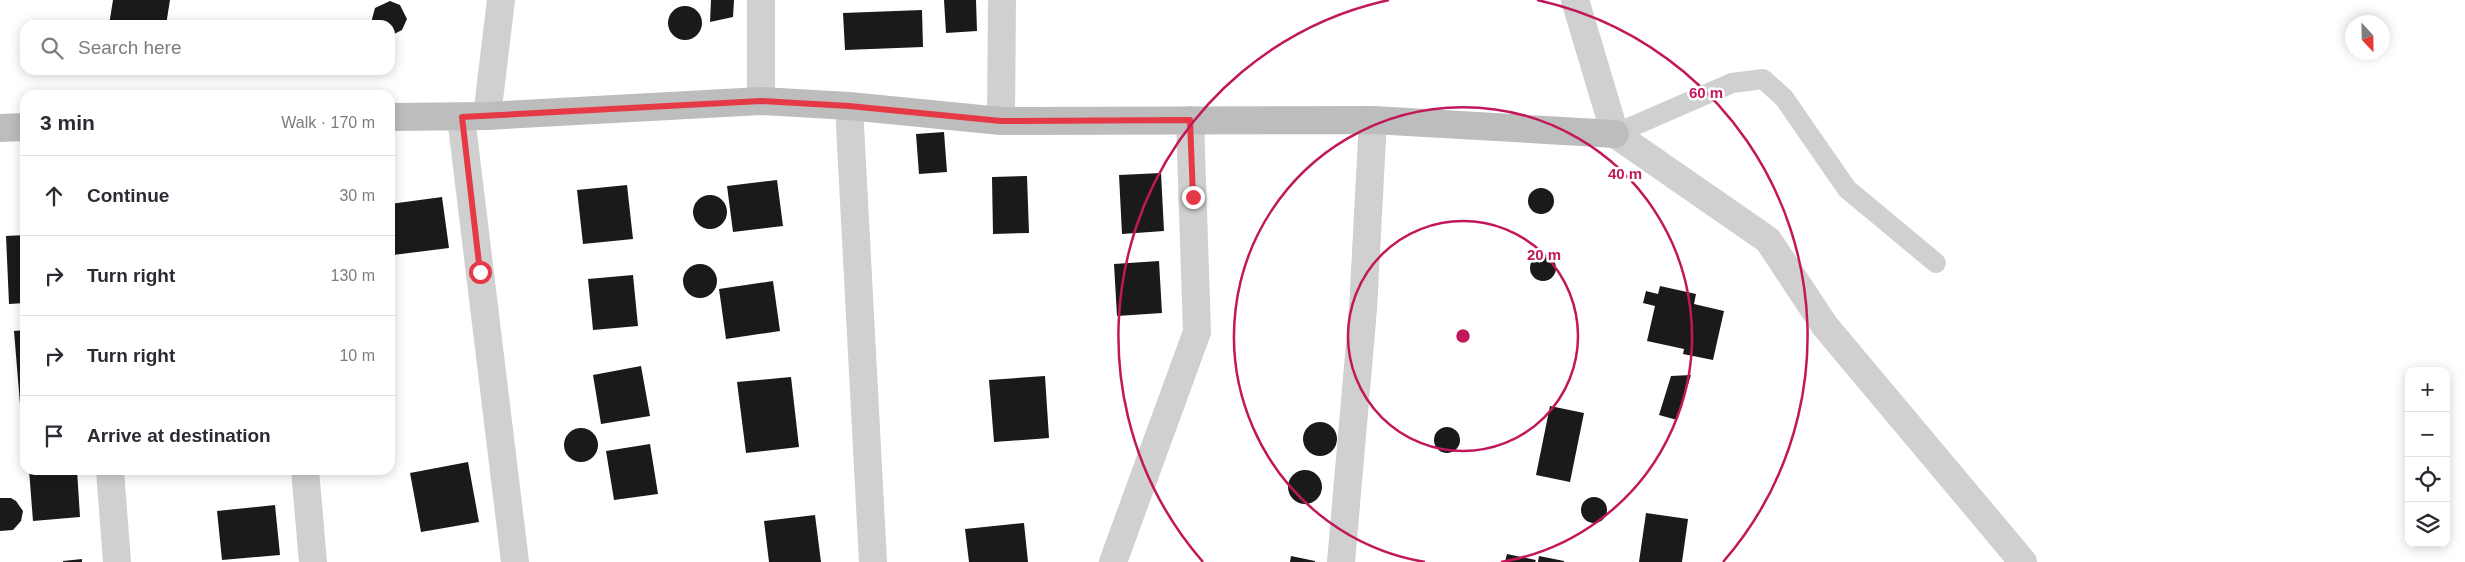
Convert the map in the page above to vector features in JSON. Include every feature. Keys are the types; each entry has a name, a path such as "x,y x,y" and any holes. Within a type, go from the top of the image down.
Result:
{"street":[{"path":"501,0 474,117 515,562"},
{"path":"761,0 761,101"},
{"path":"1001,121 1002,0"},
{"path":"1575,0 1615,134"},
{"path":"395,117 474,117 761,101 849,106 1001,121 1372,120 1615,134 1768,240 1825,326 2022,562"},
{"path":"849,106 873,562"},
{"path":"1113,562 1197,332 1190,120"},
{"path":"1341,562 1363,309 1372,120"},
{"path":"0,128 20,127"},
{"path":"110,475 117,562"},
{"path":"305,475 313,562"}],"lane":[{"path":"1615,134 1732,83 1763,80 1784,98 1846,189 1936,263"}],"building":[{"path":"113,0 170,0 167,20 110,20"},
{"path":"711,0 734,0 733,17 710,22"},
{"path":"944,0 976,0 977,31 946,33"},
{"path":"390,1 400,5 407,19 402,30 395,34 395,20 372,20 375,8"},
{"path":"685,6 692,7 697,11 701,16 701,30 697,35 692,39 685,40 678,39 673,35 669,30 668,23 669,16 673,11 678,7"},
{"path":"922,10 923,47 845,50 843,13"},
{"path":"944,132 947,172 919,174 916,134"},
{"path":"1161,173 1164,231 1122,234 1119,175"},
{"path":"1027,176 1029,233 993,234 992,177"},
{"path":"777,180 783,226 733,232 727,186"},
{"path":"627,185 633,239 583,244 577,190"},
{"path":"1541,188 1550,192 1554,201 1550,210 1541,214 1532,210 1528,201 1532,192"},
{"path":"710,195 717,196 722,200 726,205 726,219 722,224 717,228 710,229 703,228 698,224 694,219 693,212 694,205 698,200 703,196"},
{"path":"442,197 449,248 395,255 395,203"},
{"path":"20,235 20,303 9,304 6,236"},
{"path":"1543,255 1552,259 1556,268 1552,277 1543,281 1534,277 1530,268 1534,259"},
{"path":"1159,261 1162,313 1117,316 1114,264"},
{"path":"700,264 707,265 712,269 716,274 716,288 712,293 707,297 700,298 693,297 688,293 684,288 683,281 684,274 688,269 693,265"},
{"path":"633,275 638,326 593,330 588,279"},
{"path":"773,281 780,331 726,339 719,289"},
{"path":"1660,286 1696,294 1694,304 1724,311 1713,360 1683,354 1684,349 1647,341 1655,306 1643,303 1646,291 1658,294"},
{"path":"20,330 20,404 14,331"},
{"path":"641,366 650,416 601,424 593,375"},
{"path":"1691,375 1677,420 1659,415 1671,376"},
{"path":"1045,376 1049,438 994,442 989,380"},
{"path":"791,377 799,447 746,453 737,382"},
{"path":"1550,406 1584,413 1570,482 1536,475"},
{"path":"1320,422 1332,427 1337,439 1332,451 1320,456 1308,451 1303,439 1308,427"},
{"path":"1447,427 1456,431 1460,440 1456,449 1447,453 1438,449 1434,440 1438,431"},
{"path":"581,428 588,429 593,433 597,438 597,452 593,457 588,461 581,462 574,461 569,457 565,452 564,445 565,438 569,433 574,429"},
{"path":"650,444 658,494 614,500 606,451"},
{"path":"468,462 479,522 421,532 410,473"},
{"path":"1305,470 1317,475 1322,487 1317,499 1305,504 1293,499 1288,487 1293,475"},
{"path":"29,475 77,475 80,517 33,521"},
{"path":"1594,497 1603,501 1607,510 1603,519 1594,523 1585,519 1581,510 1585,501"},
{"path":"0,498 11,498 16,501 23,511 21,521 13,530 0,531"},
{"path":"275,505 280,555 222,560 217,511"},
{"path":"1646,513 1688,519 1682,562 1639,562"},
{"path":"815,515 821,562 769,562 764,521"},
{"path":"1024,523 1028,562 969,562 965,529"},
{"path":"1507,554 1536,560 1535,562 1505,562"},
{"path":"1291,556 1315,561 1315,562 1290,562"},
{"path":"1539,556 1564,561 1564,562 1538,562"},
{"path":"82,559 82,562 63,562 63,561"}],"route":[{"path":"480,272 462,117 761,101 849,106 1001,121 1190,120 1193,197"}]}
